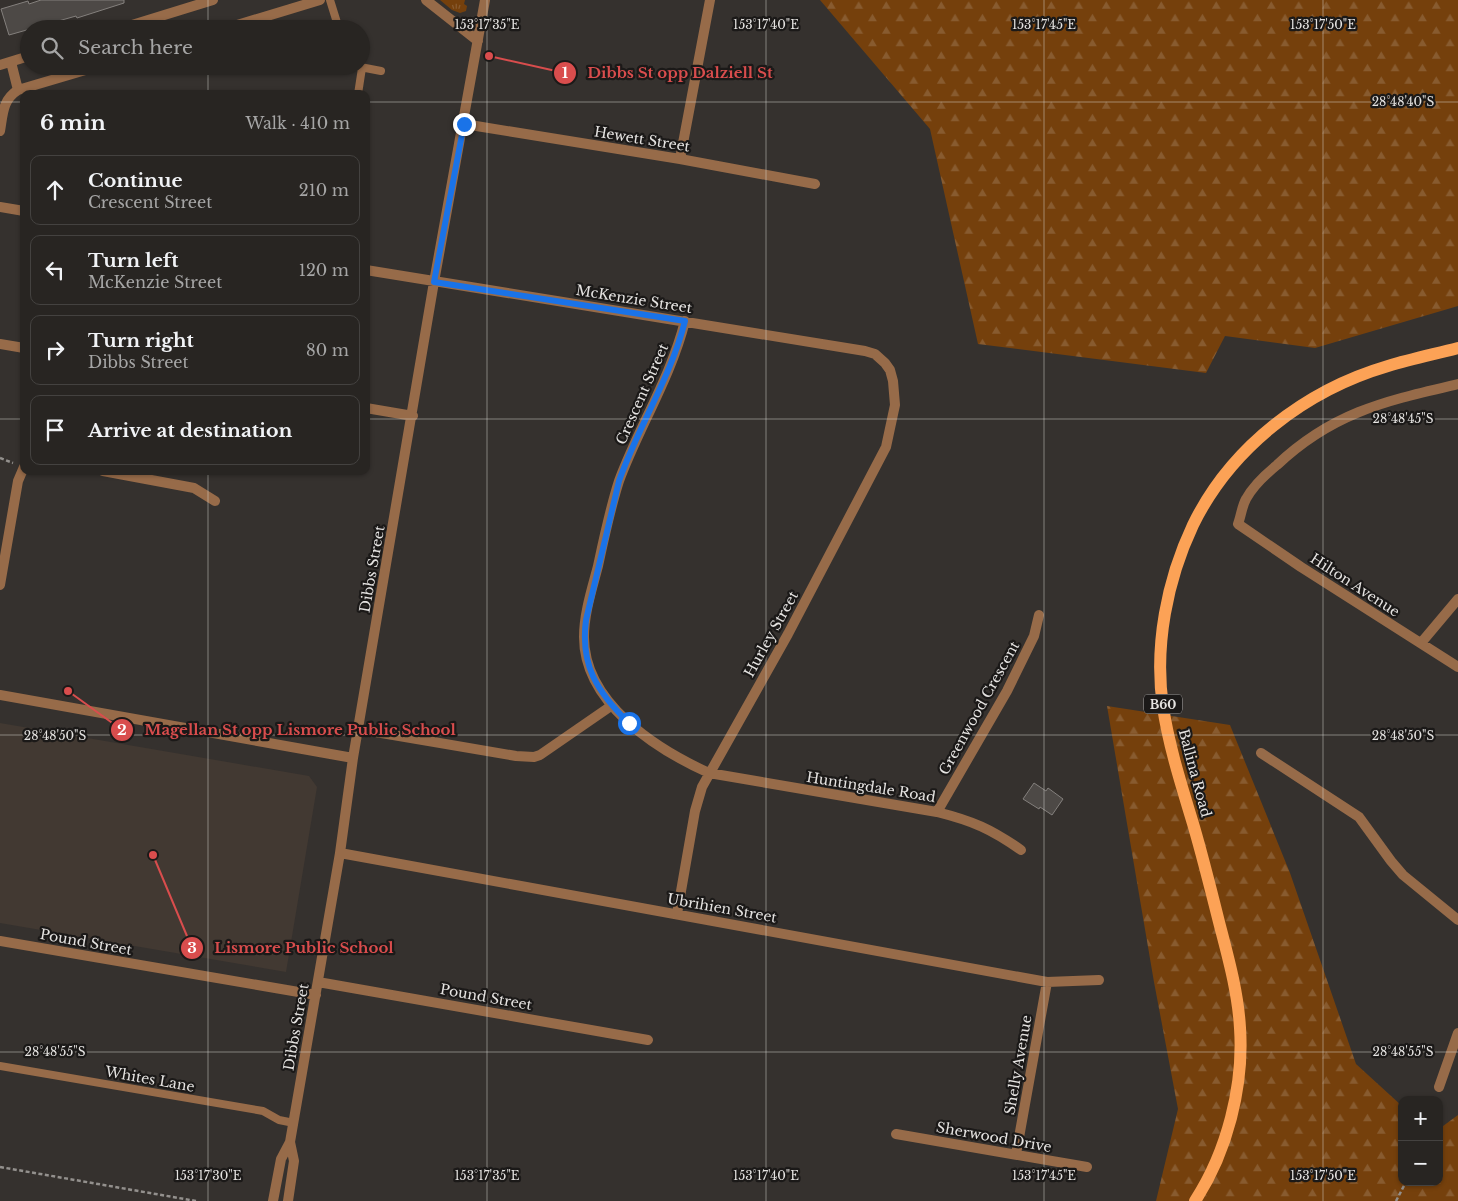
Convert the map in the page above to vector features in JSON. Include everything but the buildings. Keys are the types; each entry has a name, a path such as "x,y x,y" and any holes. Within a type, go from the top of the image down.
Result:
{"main road":[{"name":"Ballina Road","path":"1195,1201 1211,1171 1229,1123 1238,1075 1241,1029 1227,950 1180,781 1163,705 1161,682 1162,632 1167,602 1180,558 1199,513 1226,474 1248,449 1286,416 1335,387 1360,376 1387,366 1458,348"}],"street":[{"path":"148,20 213,0"},
{"path":"254,20 320,0"},
{"path":"426,0 478,41"},
{"name":"Dibbs Street","path":"273,1201 281,1159 290,1142 294,1123 340,853 353,758 434,282 485,0"},
{"path":"680,160 710,0"},
{"path":"0,65 20,59"},
{"path":"10,62 18,90"},
{"path":"0,131 7,99 18,90 69,75"},
{"name":"Hewett Street","path":"464,124 815,184"},
{"path":"0,207 20,210"},
{"name":"McKenzie Street","path":"370,271 865,351 881,358 890,370"},
{"name":"Crescent Street","path":"685,321 677,351 619,481 586,620 584,638 588,662 594,680 611,706 640,732 666,751 709,774"},
{"path":"0,344 20,347"},
{"name":"Hurley Street","path":"677,914 702,787 788,634 886,446 895,405 890,370"},
{"name":"Hilton Avenue","path":"1458,384 1399,398 1365,409 1337,420 1313,435 1287,455 1246,498 1238,524 1301,567 1458,667"},
{"path":"370,409 412,416"},
{"path":"0,585 21,475"},
{"path":"124,475 194,488 215,502"},
{"path":"1421,643 1458,599"},
{"name":"Greenwood Crescent","path":"937,812 1007,691 1034,636 1039,615"},
{"path":"0,695 353,758"},
{"path":"358,729 516,756 534,757 611,706"},
{"path":"1261,753 1359,817 1391,862 1403,875 1458,920"},
{"name":"Huntingdale Road","path":"709,774 937,812 983,826 1021,850"},
{"name":"Ubrihien Street","path":"340,853 1047,982 1099,980"},
{"name":"Pound Street","path":"0,941 316,995"},
{"name":"Pound Street","path":"318,982 648,1040"},
{"name":"Shelly Avenue","path":"1016,1154 1047,982"},
{"path":"1439,1087 1458,1033"},
{"name":"Sherwood Drive","path":"896,1134 1087,1167"},
{"name":"Dibbs Street","path":"288,1201 294,1161 290,1142"}],"lane":[{"path":"330,0 337,20"},
{"path":"370,70 381,72"},
{"path":"358,90 359,75"},
{"name":"Whites Lane","path":"0,1066 263,1111 279,1120 294,1123"}],"path":[{"path":"0,1167 196,1201"},
{"path":"1396,1201 1404,1186"}],"shaded area":[{"path":"0,723 309,776 317,787 286,972 0,923"}],"green space":[{"path":"440,0 465,0 466,11 460,13 452,10"},
{"path":"820,0 1458,0 1458,306 1315,348 1225,336 1206,373 978,344 930,129"},
{"path":"1107,706 1230,725 1290,873 1356,1064 1398,1102 1398,1186 1443,1186 1443,1126 1458,1115 1458,1201 1156,1201 1178,1109 1154,982"}],"place":[{"name":"Dibbs St opp Dalziell St","path":"489,56"},
{"name":"Magellan St opp Lismore Public School","path":"68,691"},
{"name":"Lismore Public School","path":"153,855"}],"route":[{"path":"464,124 434,282 685,321 677,351 619,481 586,620 584,638 588,662 594,680 611,706 629,723"}]}
